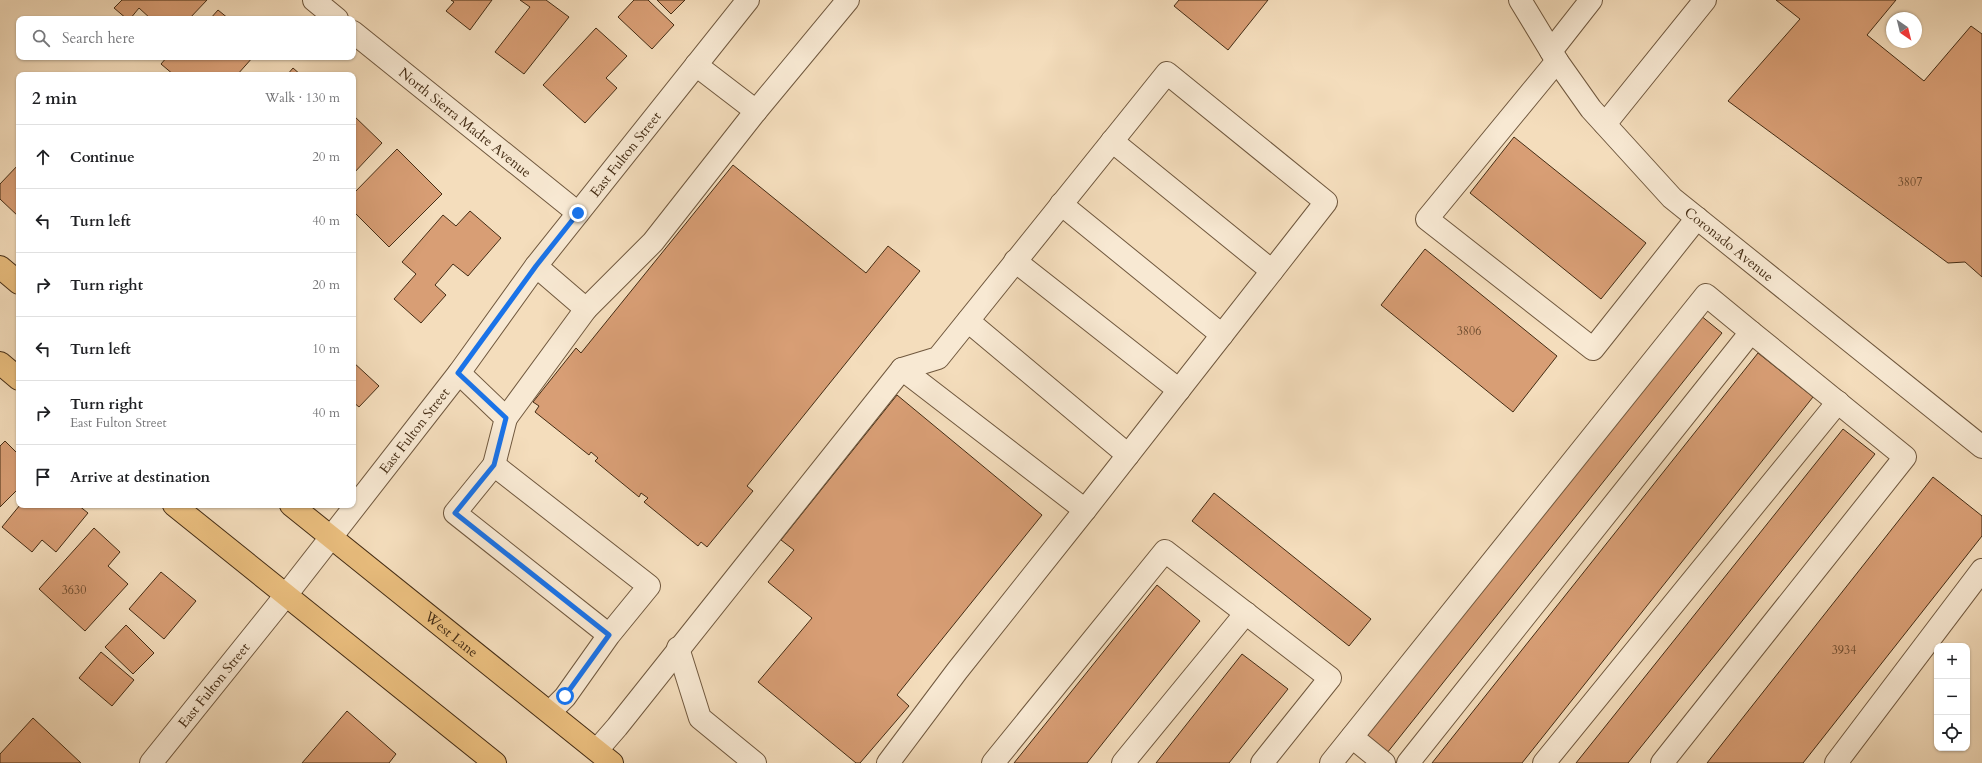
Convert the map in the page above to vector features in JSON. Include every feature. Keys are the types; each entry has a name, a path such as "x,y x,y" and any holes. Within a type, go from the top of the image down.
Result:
{"main road":[{"path":"0,267 16,280"},
{"path":"0,364 16,377"},
{"path":"178,508 495,763"},
{"name":"West Lane","path":"295,508 604,756"}],"street":[{"path":"314,0 333,16"},
{"name":"East Fulton Street","path":"356,504 458,373 536,266 748,0"},
{"path":"609,635 455,513 494,465 506,418 586,309 653,242 756,111 848,0"},
{"name":"Coronado Avenue","path":"1520,0 1554,56 1592,109 1672,198 1982,447"},
{"path":"1591,0 1554,56 1427,219 1593,349 1697,218"},
{"path":"1605,124 1705,0"},
{"name":"North Sierra Madre Avenue","path":"356,34 578,213"},
{"path":"696,65 756,111"},
{"path":"604,756 678,648 902,369 938,358 1167,73 1326,202 957,671 888,763"},
{"path":"1112,141 1272,271"},
{"path":"1062,204 1222,335"},
{"path":"1016,261 1179,390"},
{"path":"536,266 586,309"},
{"path":"1331,763 1706,294 1905,457 1662,763"},
{"path":"968,321 1128,455"},
{"path":"1408,763 1751,332"},
{"path":"902,369 1085,510"},
{"path":"458,373 506,418"},
{"path":"1544,763 1838,402"},
{"path":"494,465 649,586 609,635 565,696 550,712"},
{"name":"East Fulton Street","path":"151,763 286,596 353,508"},
{"path":"993,763 1165,551 1330,678 1262,763"},
{"path":"1836,763 1982,570"},
{"path":"1123,763 1246,613"},
{"path":"678,648 700,718 755,763"},
{"path":"1352,738 1384,763"}],"building":[{"path":"122,0 207,0 192,16 148,16 139,8 132,16 123,16 114,8"},
{"path":"451,0 492,0 470,30 446,11 454,2"},
{"path":"520,0 546,0 569,17 524,74 495,52 530,7"},
{"path":"634,0 648,0 674,25 652,49 618,17"},
{"path":"657,0 685,0 671,14"},
{"path":"1179,0 1268,0 1228,50 1174,6"},
{"path":"1776,0 1896,0 1867,35 1924,81 1971,26 1982,34 1982,277 1965,262 1948,263 1728,101 1800,19"},
{"path":"218,10 225,16 213,16"},
{"path":"596,28 627,56 606,78 617,88 585,123 543,85"},
{"path":"164,60 250,60 240,72 170,72 161,64"},
{"path":"293,68 298,72 290,72"},
{"path":"356,118 382,143 356,171"},
{"path":"1514,137 1646,243 1601,299 1470,193"},
{"path":"397,149 442,194 389,247 356,214 356,191"},
{"path":"733,165 866,273 888,246 920,271 747,486 753,491 707,547 701,542 698,546 644,502 648,498 641,493 639,497 595,461 598,458 591,452 589,455 535,412 539,406 533,402 576,348 581,353"},
{"path":"16,167 16,214 0,199 0,184"},
{"path":"470,211 501,238 468,276 453,264 435,285 446,295 421,323 394,299 416,274 402,262 443,215 456,226"},
{"path":"1425,249 1557,356 1513,412 1381,305"},
{"path":"1700,315 1722,333 1387,753 1365,735"},
{"path":"1758,353 1813,397 1522,763 1432,763"},
{"path":"356,365 379,386 359,407 356,404"},
{"path":"897,395 1042,515 897,695 909,706 860,763 856,763 758,682 812,618 768,582 794,550 781,540"},
{"path":"1843,429 1875,454 1723,645 1628,763 1576,763"},
{"path":"5,441 16,452 16,491 0,507 0,446"},
{"path":"1933,477 1982,516 1982,536 1803,763 1707,763"},
{"path":"1214,493 1371,619 1349,646 1192,521"},
{"path":"18,508 82,508 88,513 56,552 42,540 32,552 2,527"},
{"path":"94,528 120,552 108,566 128,584 85,631 39,589"},
{"path":"161,572 196,601 164,639 129,609"},
{"path":"1157,585 1200,621 1087,763 1014,763"},
{"path":"126,625 154,653 133,674 105,647"},
{"path":"101,652 134,680 112,706 79,678"},
{"path":"1242,654 1288,689 1229,763 1156,763"},
{"path":"347,711 396,754 389,763 302,763"},
{"path":"33,718 81,763 0,763 0,754"}],"route":[{"path":"565,696 609,635 455,513 494,465 506,418 458,373 536,266 578,213"}]}
